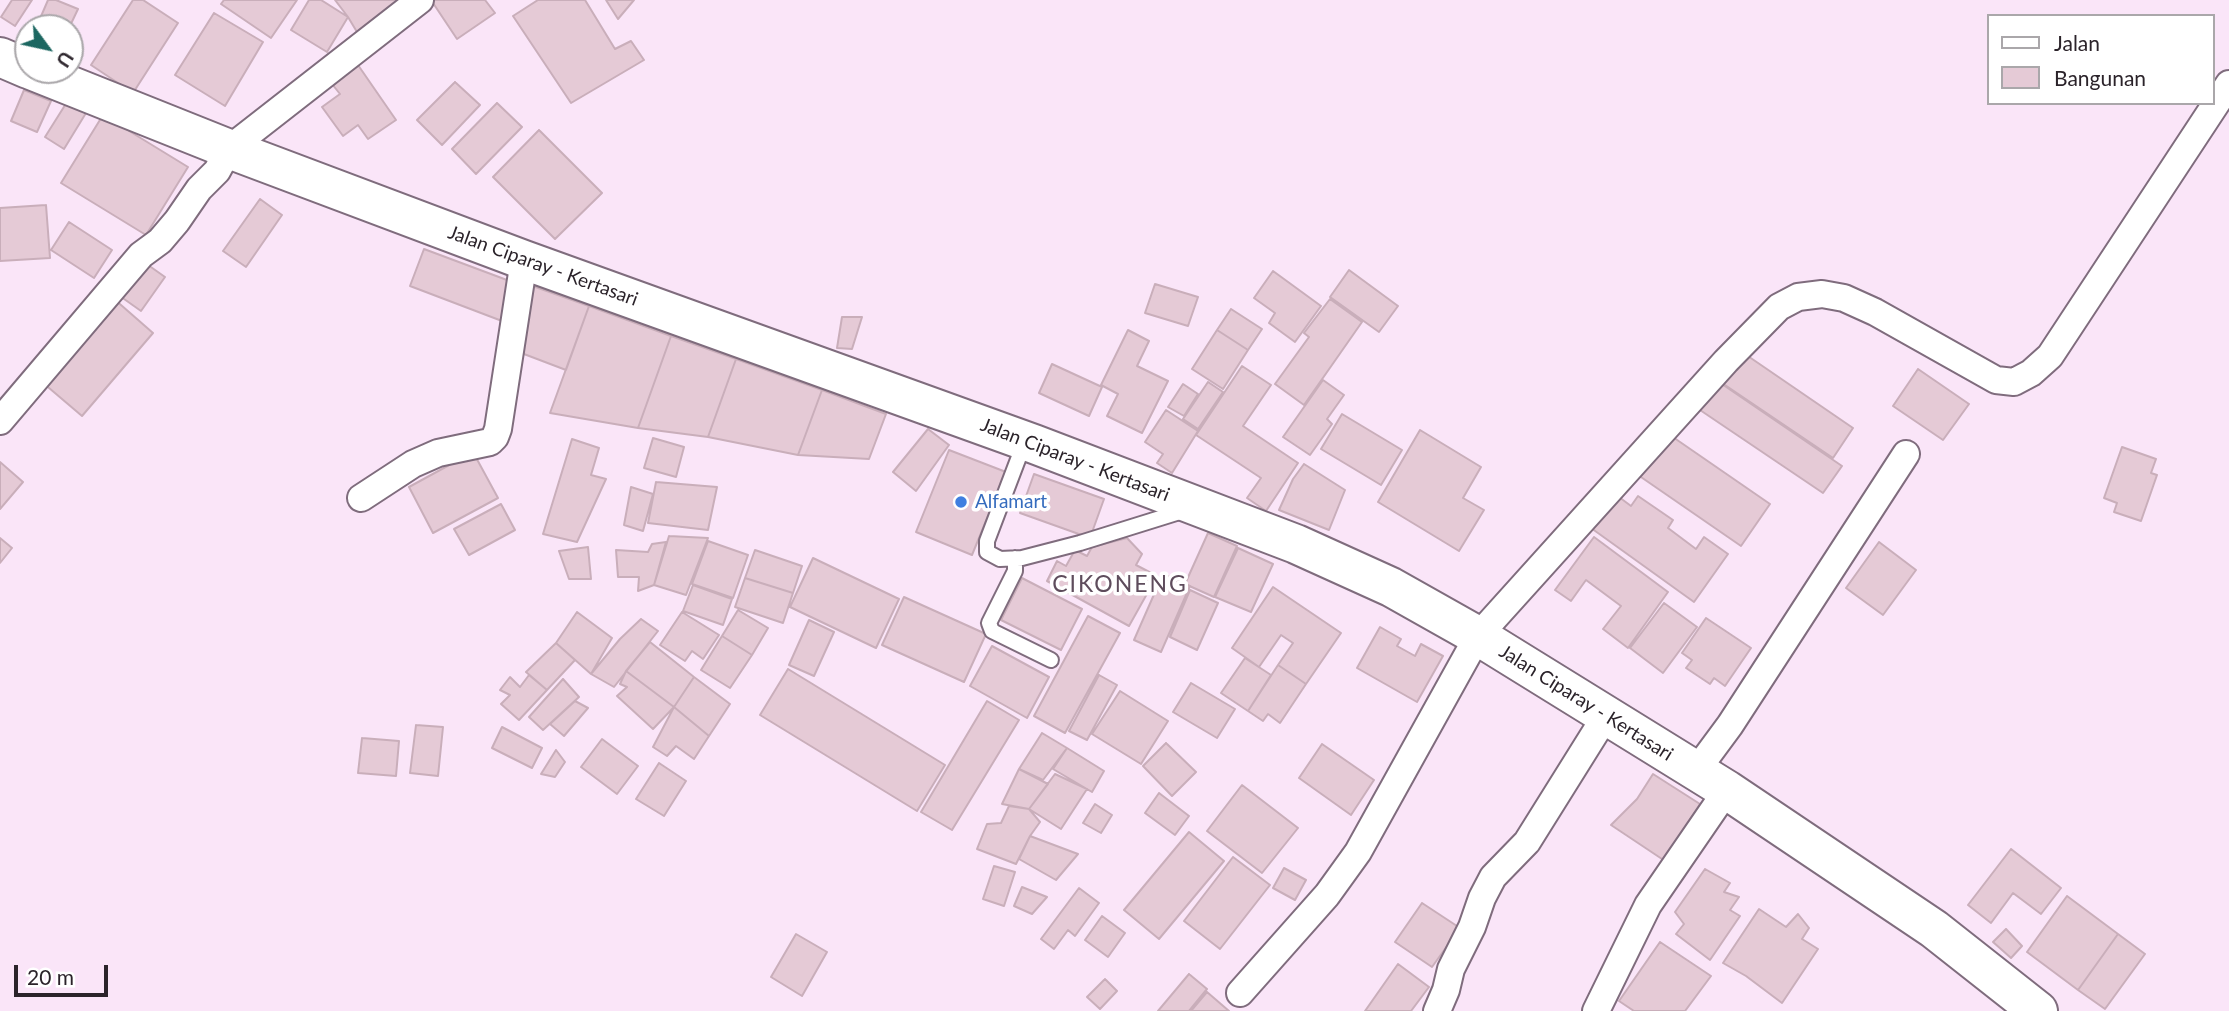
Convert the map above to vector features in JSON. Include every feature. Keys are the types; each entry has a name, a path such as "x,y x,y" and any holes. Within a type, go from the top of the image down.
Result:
{"main road":[{"name":"Jalan Ciparay - Kertasari","path":"67,84 229,149 524,260 1025,441 1296,544 1391,587 1478,636 1711,780 1934,929 2038,1011"}],"street":[{"path":"0,421 141,255 160,241 177,221 199,189 217,171 229,149 420,0"},
{"path":"1240,993 1327,895 1358,852 1478,636 1726,361 1779,307 1798,297 1830,294 1844,298 1875,312 1996,380 2014,382 2031,373 2050,356 2229,84"},
{"path":"361,498 413,464 438,453 490,442 495,437 524,260"},
{"path":"1596,1011 1711,780 1730,725 1906,454"},
{"path":"1437,1011 1451,969 1493,877 1527,842 1607,714"}],"lane":[{"path":"1025,441 987,541 987,552 1000,559 1080,543 1198,507"},
{"path":"1015,558 1015,571 989,623 992,631 1051,660"}],"building":[{"path":"12,0 32,0 23,14 14,14 14,25 1,17"},
{"path":"48,0 56,0 78,9 76,14 42,14"},
{"path":"133,0 143,0 178,23 133,93 91,65"},
{"path":"224,0 297,0 271,38 221,4"},
{"path":"309,0 321,0 348,17 327,52 291,30"},
{"path":"335,0 412,0 360,37"},
{"path":"431,0 485,0 495,13 457,39"},
{"path":"538,0 585,0 615,49 631,41 644,60 571,103 513,16"},
{"path":"606,0 634,0 618,19"},
{"path":"214,13 263,42 225,106 175,75"},
{"path":"358,65 396,120 368,139 358,125 343,136 322,107 340,94 332,84"},
{"path":"455,82 480,105 442,145 417,120"},
{"path":"24,90 51,101 37,132 11,121"},
{"path":"67,102 86,113 64,149 45,137"},
{"path":"497,103 522,127 476,174 452,149"},
{"path":"103,115 188,167 146,235 61,183"},
{"path":"539,130 602,193 555,239 493,177"},
{"path":"260,199 282,215 246,267 223,251"},
{"path":"46,205 50,258 0,261 0,208"},
{"path":"69,222 112,250 94,278 51,250"},
{"path":"424,249 515,283 502,321 410,286"},
{"path":"141,260 165,277 141,311 117,294"},
{"path":"1349,270 1398,306 1379,332 1330,297"},
{"path":"1273,271 1321,306 1295,342 1269,323 1275,313 1254,298"},
{"path":"527,284 589,306 566,370 516,351"},
{"path":"1155,284 1198,297 1188,326 1145,313"},
{"path":"113,298 153,333 82,416 42,382"},
{"path":"1330,299 1362,322 1304,405 1275,384 1309,337 1304,333"},
{"path":"589,306 671,336 638,428 550,413"},
{"path":"1231,309 1262,329 1248,350 1217,330"},
{"path":"842,317 862,317 852,349 837,348"},
{"path":"1128,330 1149,341 1137,366 1168,381 1142,433 1107,416 1118,394 1101,385"},
{"path":"1217,330 1248,350 1223,389 1192,369"},
{"path":"671,336 736,359 708,437 638,428"},
{"path":"1742,352 1853,428 1833,458 1722,383"},
{"path":"736,359 822,390 798,455 708,437"},
{"path":"1052,364 1102,387 1089,416 1039,393"},
{"path":"1242,366 1271,385 1243,426 1298,463 1266,511 1247,498 1261,478 1196,435"},
{"path":"1918,369 1969,404 1943,440 1893,406"},
{"path":"1323,380 1344,395 1327,419 1332,424 1310,455 1283,437"},
{"path":"1716,380 1842,466 1823,493 1697,408"},
{"path":"1208,382 1223,392 1198,429 1183,419"},
{"path":"1183,384 1198,394 1184,416 1168,407"},
{"path":"822,390 886,414 869,459 798,455"},
{"path":"1166,410 1198,431 1172,473 1157,463 1163,454 1145,442"},
{"path":"1342,414 1402,450 1381,485 1321,449"},
{"path":"928,429 949,445 916,491 893,472"},
{"path":"1420,430 1481,467 1463,498 1484,510 1459,551 1378,502"},
{"path":"1667,433 1770,504 1741,546 1638,475"},
{"path":"653,438 684,447 676,477 644,468"},
{"path":"572,439 599,448 591,475 606,479 577,542 543,534"},
{"path":"2122,447 2156,459 2151,473 2157,475 2141,521 2114,512 2117,503 2104,498"},
{"name":"Alfamart","path":"949,450 1006,472 972,555 916,532"},
{"path":"473,452 498,498 433,533 409,487"},
{"path":"0,462 23,482 0,509"},
{"path":"1304,464 1345,490 1329,530 1279,510 1293,479"},
{"path":"1034,474 1104,499 1090,538 1020,513"},
{"path":"656,482 717,487 708,530 648,523"},
{"path":"631,487 653,494 643,531 624,525"},
{"path":"1615,494 1631,506 1638,496 1673,520 1668,528 1696,549 1704,537 1728,554 1694,602 1591,528"},
{"path":"501,504 515,530 469,555 454,529"},
{"path":"1208,533 1237,546 1214,597 1185,584"},
{"path":"669,536 708,538 686,595 654,585"},
{"path":"1594,537 1668,592 1628,648 1603,629 1621,606 1586,580 1571,601 1555,590"},
{"path":"0,538 12,548 0,563"},
{"path":"1127,538 1142,554 1136,565 1157,576 1129,626 1047,581 1057,561 1066,566 1075,550 1087,556 1092,547"},
{"path":"708,541 748,555 733,598 692,584"},
{"path":"666,542 654,585 638,591 639,577 618,577 616,550 648,552 652,544"},
{"path":"1879,542 1916,570 1883,615 1846,588"},
{"path":"588,547 591,579 569,579 559,551"},
{"path":"1238,548 1273,564 1251,612 1215,597"},
{"path":"755,550 802,566 793,593 745,578"},
{"path":"813,558 899,599 876,648 790,607"},
{"path":"1163,574 1190,586 1161,652 1134,640"},
{"path":"745,578 793,593 783,623 735,607"},
{"path":"1022,578 1082,609 1061,650 1001,620"},
{"path":"693,585 732,599 723,625 683,611"},
{"path":"1273,587 1341,633 1306,684 1278,665 1293,643 1281,635 1259,667 1232,648"},
{"path":"1190,590 1218,603 1197,650 1170,637"},
{"path":"904,597 986,634 964,682 882,645"},
{"path":"1664,603 1697,627 1663,673 1630,648"},
{"path":"738,610 768,628 752,655 722,636"},
{"path":"577,612 612,638 591,674 556,643"},
{"path":"682,612 719,635 703,659 692,651 685,661 660,645"},
{"path":"1088,616 1120,633 1065,733 1034,716"},
{"path":"1706,618 1751,648 1725,686 1714,678 1710,684 1686,668 1692,660 1682,653"},
{"path":"641,619 658,631 614,687 591,674 620,639"},
{"path":"809,620 834,632 814,676 789,665"},
{"path":"1380,627 1401,639 1397,646 1415,656 1421,644 1443,656 1417,702 1357,668"},
{"path":"722,636 752,655 730,688 701,670"},
{"path":"650,642 694,677 674,707 626,671"},
{"path":"556,643 575,660 547,690 526,672"},
{"path":"992,646 1049,677 1027,718 970,686"},
{"path":"1245,658 1271,675 1248,711 1221,693"},
{"path":"1278,665 1306,684 1280,723 1268,714 1263,721 1248,711"},
{"path":"788,669 945,765 917,811 760,715"},
{"path":"626,671 674,707 653,729 617,696 627,687 620,684"},
{"path":"529,675 547,690 519,720 501,704 510,695 500,690 510,677 520,687"},
{"path":"1099,675 1117,685 1087,740 1069,731"},
{"path":"694,677 730,704 709,736 674,707"},
{"path":"563,679 579,697 543,730 529,717"},
{"path":"1191,683 1235,709 1217,738 1173,712"},
{"path":"1120,691 1168,721 1141,764 1092,734"},
{"path":"575,701 588,708 564,736 550,724"},
{"path":"987,701 1019,720 952,830 921,812"},
{"path":"674,707 709,736 694,759 676,746 667,756 653,747"},
{"path":"416,725 443,727 438,776 410,773"},
{"path":"502,727 542,748 532,768 492,748"},
{"path":"1042,733 1067,748 1043,780 1019,769"},
{"path":"362,738 399,741 396,776 358,773"},
{"path":"602,739 638,766 617,794 581,767"},
{"path":"1166,743 1196,772 1172,796 1143,766"},
{"path":"1322,744 1374,780 1351,815 1299,778"},
{"path":"1067,748 1104,771 1092,792 1053,769"},
{"path":"556,750 565,762 555,777 541,774"},
{"path":"659,763 686,781 664,816 636,799"},
{"path":"1019,769 1048,784 1029,809 1002,804"},
{"path":"1055,774 1087,789 1061,829 1029,809"},
{"path":"1653,774 1700,804 1682,832 1668,863 1611,825 1637,799"},
{"path":"1242,785 1298,828 1262,873 1207,831"},
{"path":"1159,793 1189,816 1175,835 1145,813"},
{"path":"1095,804 1112,815 1101,833 1083,823"},
{"path":"1009,806 1029,809 1040,822 1016,864 977,849 987,824 1001,823"},
{"path":"1189,832 1224,861 1159,939 1124,910"},
{"path":"1030,836 1078,854 1056,880 1019,859"},
{"path":"2011,849 2061,888 2041,914 2013,893 1991,923 1968,905"},
{"path":"1233,857 1270,885 1220,949 1184,921"},
{"path":"994,866 1015,872 1004,906 983,899"},
{"path":"1284,868 1306,880 1295,900 1273,888"},
{"path":"1705,869 1730,883 1724,892 1739,897 1730,910 1740,916 1710,960 1676,934 1684,924 1675,912"},
{"path":"1022,887 1047,897 1032,914 1014,906"},
{"path":"1079,888 1099,903 1075,936 1068,930 1054,949 1041,939"},
{"path":"2067,896 2118,934 2078,990 2027,952"},
{"path":"1422,903 1460,928 1432,967 1395,942"},
{"path":"1759,909 1786,927 1798,914 1809,928 1802,939 1818,949 1782,1003 1746,976 1723,963"},
{"path":"1102,916 1125,933 1108,957 1085,940"},
{"path":"2006,929 2022,946 2011,958 1993,942"},
{"path":"796,934 827,952 802,996 771,977"},
{"path":"2118,934 2145,954 2105,1009 2078,990"},
{"path":"1660,942 1711,976 1685,1011 1634,1011 1619,1001"},
{"path":"1398,964 1429,987 1411,1011 1365,1011"},
{"path":"1189,974 1207,989 1189,1011 1158,1011"},
{"path":"1105,979 1117,991 1100,1009 1087,997"},
{"path":"1207,992 1229,1011 1191,1011"}],"place":[{"name":"Alfamart","path":"961,502"}],"district":[{"name":"CIKONENG","path":"1120,585"}]}
